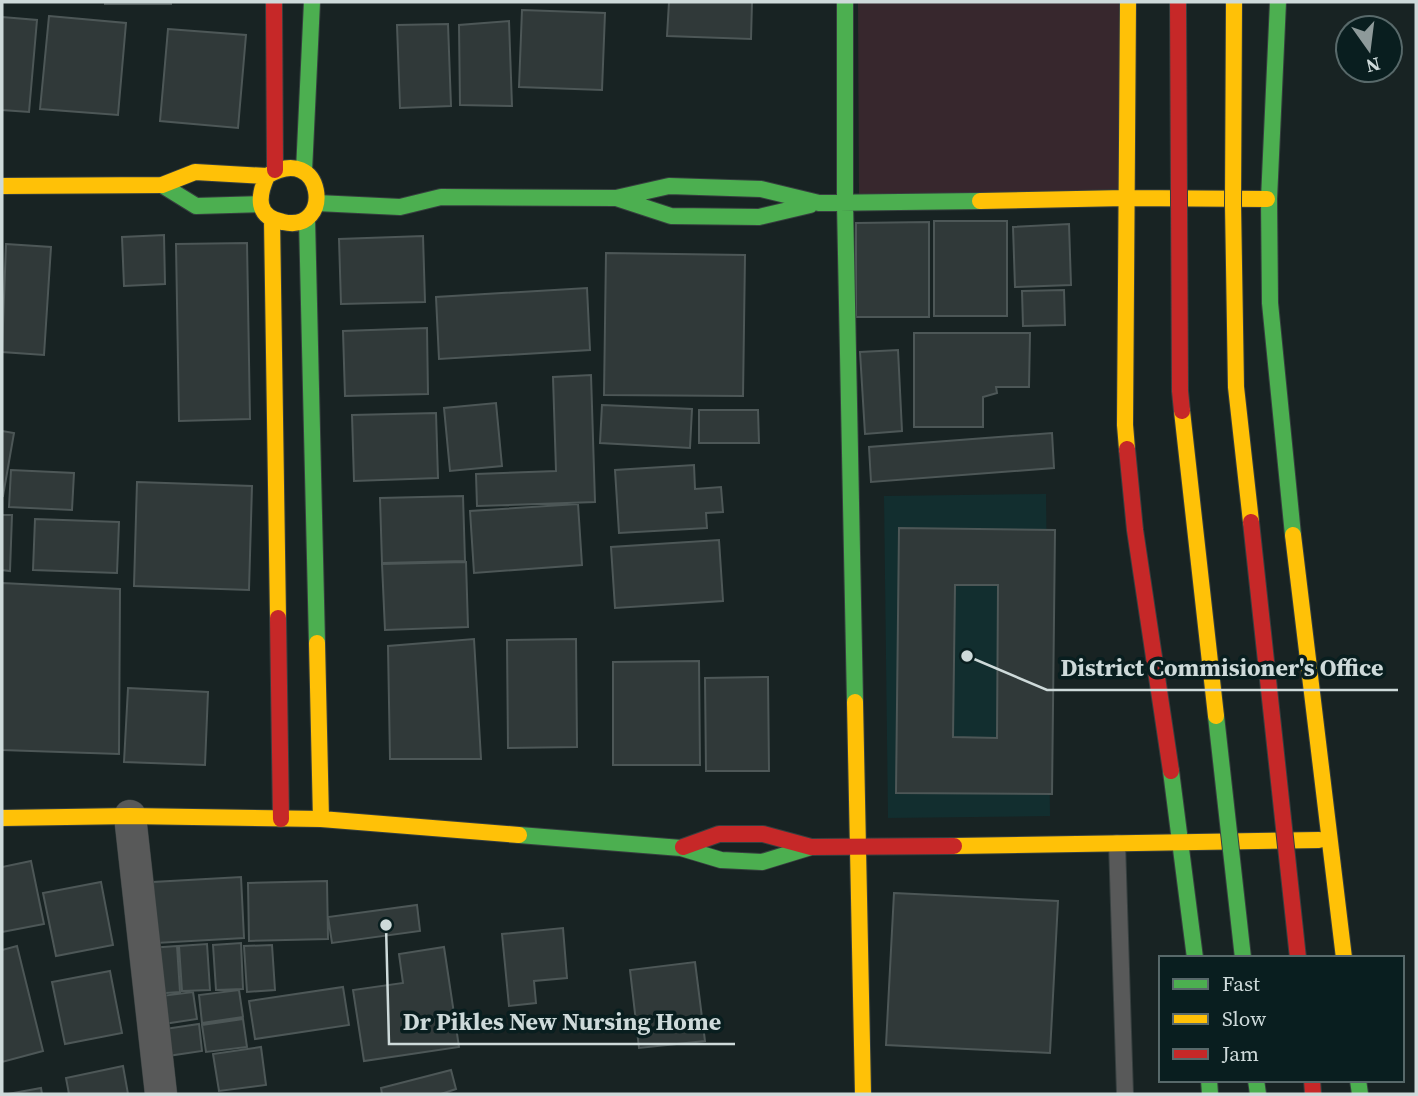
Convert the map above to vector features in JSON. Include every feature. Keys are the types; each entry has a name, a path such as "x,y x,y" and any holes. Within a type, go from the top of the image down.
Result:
{"main road":[{"path":"274,2 271,173 262,184 261,204 272,219 289,225 307,219"},
{"path":"312,2 313,175 317,203 307,219 321,819"},
{"path":"845,2 845,204 863,1094"},
{"path":"1128,2 1125,425 1135,530 1182,842 1195,956"},
{"path":"1178,2 1180,391 1243,956"},
{"path":"1234,2 1236,387 1298,956"},
{"path":"1278,2 1269,198 1270,303 1279,412 1345,956"},
{"path":"2,186 162,185 195,172 271,173 295,167 313,175"},
{"path":"162,185 196,205 261,204"},
{"path":"411,186 441,197"},
{"path":"317,203 400,207 441,197 616,198 670,186 761,189 819,203 845,204 1269,198"},
{"path":"616,198 671,216 759,217 819,203"},
{"path":"272,219 281,819"},
{"path":"2,818 130,816 321,819 681,848 721,860 762,862 811,847"},
{"path":"681,848 719,834 763,834 811,847 1331,840"}],"street":[{"path":"130,816 161,1094"}],"lane":[{"path":"1117,843 1125,1094"}],"shaded area":[{"path":"858,2 1126,2 1125,198 859,202"},
{"path":"1046,494 1050,816 888,818 884,496"}],"building":[{"path":"171,2 171,4 105,4"},
{"path":"669,2 752,2 751,39 667,36"},
{"path":"522,10 605,13 602,90 519,87"},
{"path":"49,16 126,23 118,115 40,109"},
{"path":"2,17 37,20 29,112 2,110"},
{"path":"509,21 512,106 460,105 459,25"},
{"path":"448,24 451,106 400,108 397,25"},
{"path":"168,29 246,35 238,128 160,121"},
{"path":"934,221 1007,221 1007,316 934,316"},
{"path":"929,222 929,317 856,317 856,223"},
{"path":"1069,224 1071,285 1015,287 1013,227"},
{"path":"164,235 165,284 124,286 122,237"},
{"path":"423,236 425,302 341,304 339,239"},
{"path":"247,243 250,419 179,421 176,244"},
{"path":"6,244 51,247 44,355 2,352"},
{"path":"606,253 745,255 743,396 604,395"},
{"path":"587,288 590,350 439,359 436,297"},
{"path":"1064,290 1065,325 1023,326 1022,291"},
{"path":"427,328 428,394 345,396 343,331"},
{"path":"914,333 1030,333 1029,387 996,387 997,393 983,397 983,427 914,427"},
{"path":"898,350 902,431 865,434 860,352"},
{"path":"591,375 595,502 477,506 476,474 556,471 553,377"},
{"path":"496,403 502,466 450,471 444,408"},
{"path":"602,405 692,409 690,448 600,443"},
{"path":"699,410 758,410 759,443 699,443"},
{"path":"436,413 438,478 354,481 352,415"},
{"path":"2,431 14,433 3,496 2,496"},
{"path":"1052,433 1054,468 871,482 869,447"},
{"path":"694,465 695,489 721,487 723,512 706,513 707,528 619,533 615,470"},
{"path":"11,470 74,473 72,510 9,507"},
{"path":"137,482 252,486 249,590 134,586"},
{"path":"463,496 465,561 382,563 380,498"},
{"path":"578,504 582,565 474,573 470,511"},
{"path":"2,515 12,515 10,571 2,570"},
{"path":"35,519 119,522 117,573 33,570"},
{"path":"899,528 1055,530 1052,794 896,793","holes":["955,585 998,585 997,738 953,737"]},
{"path":"719,540 723,601 615,608 611,547"},
{"path":"466,562 468,627 385,630 382,564"},
{"path":"2,583 120,589 119,754 2,750"},
{"path":"474,639 481,759 390,759 388,646"},
{"path":"576,639 577,747 508,748 507,640"},
{"path":"699,661 700,765 613,765 613,662"},
{"path":"768,677 769,771 706,771 705,678"},
{"path":"128,688 208,692 205,765 124,762"},
{"path":"31,861 44,924 2,932 2,867"},
{"path":"241,877 244,938 156,943 153,882"},
{"path":"327,881 328,939 249,941 248,883"},
{"path":"101,882 113,945 56,956 43,893"},
{"path":"894,893 1058,901 1050,1053 886,1045"},
{"path":"417,905 420,931 332,943 328,917"},
{"path":"563,928 567,978 534,981 536,1003 509,1006 502,934"},
{"path":"241,943 243,989 216,990 213,945"},
{"path":"207,944 210,990 182,991 179,946"},
{"path":"272,945 275,990 247,992 244,946"},
{"path":"17,946 43,1051 2,1062 2,950"},
{"path":"177,946 180,992 152,994 149,948"},
{"path":"444,947 459,1047 364,1061 353,990 403,983 399,954"},
{"path":"695,962 705,1041 639,1048 630,970"},
{"path":"110,971 122,1033 65,1044 52,982"},
{"path":"343,987 349,1025 255,1039 249,1001"},
{"path":"239,990 243,1017 202,1023 199,995"},
{"path":"193,992 197,1019 157,1025 153,997"},
{"path":"243,1019 247,1047 206,1052 202,1025"},
{"path":"199,1024 202,1051 161,1057 158,1030"},
{"path":"261,1047 266,1085 219,1091 213,1054"},
{"path":"123,1066 128,1094 69,1094 66,1078"},
{"path":"451,1070 456,1089 441,1094 382,1094 381,1088"},
{"path":"41,1088 42,1094 8,1094"}],"traffic: fast":[{"path":"304,171 312,2"},
{"path":"845,2 845,204 855,702"},
{"path":"1278,2 1269,199 1270,303 1293,535"},
{"path":"162,185 196,206 261,204"},
{"path":"317,203 400,207 441,197 616,198 669,186 761,189 819,203 980,201"},
{"path":"616,198 671,216 759,217 810,205"},
{"path":"307,219 317,643"},
{"path":"1216,716 1243,956"},
{"path":"1171,771 1195,956"},
{"path":"519,835 681,848 721,860 762,862 811,847"},
{"path":"1209,1082 1210,1094"},
{"path":"1256,1082 1258,1094"},
{"path":"1358,1082 1360,1094"}],"traffic: slow":[{"path":"1127,449 1128,2"},
{"path":"1234,2 1236,387 1251,522"},
{"path":"2,186 162,185 195,172 267,176 286,168 301,170 311,178 316,190 316,203 310,215 300,222 283,222 267,216 261,205 267,176"},
{"path":"980,201 1267,199"},
{"path":"272,219 278,618"},
{"path":"1182,411 1216,716"},
{"path":"1293,535 1344,956"},
{"path":"317,643 321,819"},
{"path":"855,702 863,1094"},
{"path":"2,818 130,816 321,819 519,835"},
{"path":"954,846 1319,840"}],"traffic: jam":[{"path":"274,2 275,170"},
{"path":"1178,2 1182,411"},
{"path":"1127,449 1135,530 1171,771"},
{"path":"1251,522 1298,956"},
{"path":"278,618 281,819"},
{"path":"683,847 719,834 763,834 811,847 954,846"},
{"path":"1312,1082 1313,1094"}],"place":[{"name":"District Commisioner's Office","path":"967,656"},
{"name":"Dr Pikles New Nursing Home","path":"386,925"}]}
